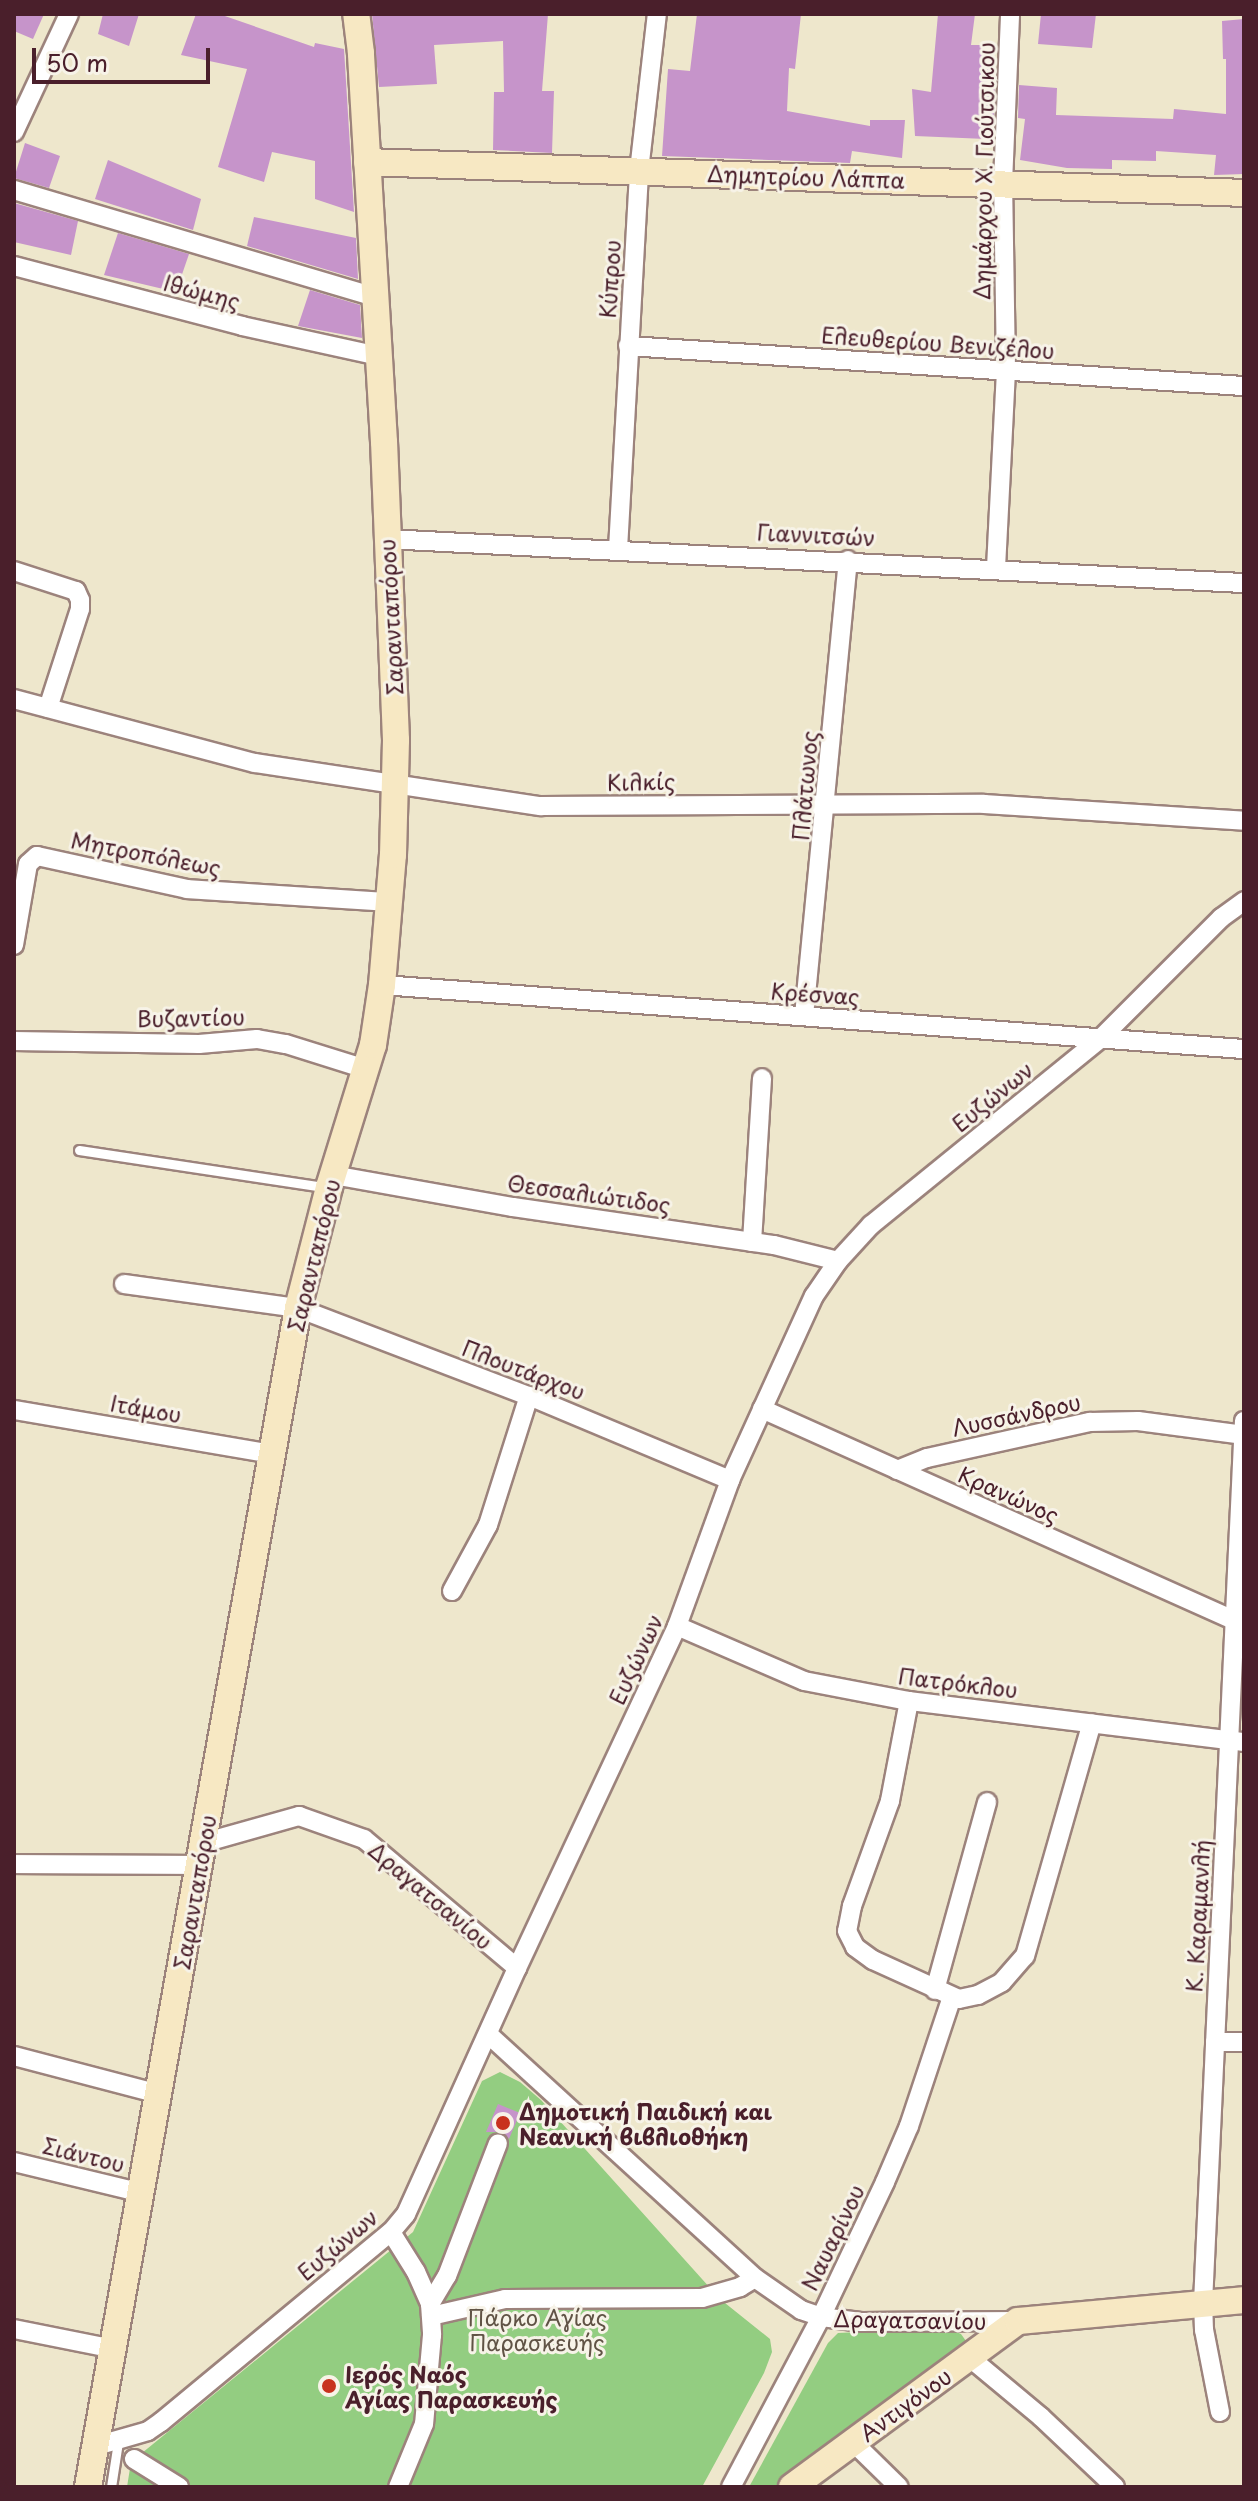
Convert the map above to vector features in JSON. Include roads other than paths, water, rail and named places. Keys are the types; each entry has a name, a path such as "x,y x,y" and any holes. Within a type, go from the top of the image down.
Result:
{"street":[{"path":"14,132 69,14"},
{"path":"349,14 356,14"},
{"name":"Σαρανταπόρου","path":"88,2487 107,2444 114,2349 298,1308 331,1181 376,1032 382,985 396,786 376,297 356,14"},
{"name":"Κύπρου","path":"618,549 639,171 657,14"},
{"name":"Δημάρχου Χ. Γιούτσικου","path":"996,568 1006,370 1003,183 1010,14"},
{"name":"Δημητρίου Λάππα","path":"367,162 1244,193"},
{"path":"14,190 376,297"},
{"name":"Ιθώμης","path":"14,266 242,326 379,356"},
{"name":"Ελευθερίου Βενιζέλου","path":"628,346 1244,386"},
{"name":"Γιαννιτσών","path":"386,539 848,560 1244,583"},
{"name":"Πλάτωνος","path":"804,1016 848,560"},
{"path":"14,571 76,591 80,600 80,609 48,708"},
{"name":"Κιλκίς","path":"14,699 255,763 541,806 827,802 1006,804 1244,821"},
{"name":"Μητροπόλεως","path":"14,945 28,864 37,856 187,889 389,902"},
{"name":"Ευζώνων","path":"107,2444 161,2422 391,2232 406,2214 677,1626 730,1480 762,1409 814,1296 838,1261 871,1225 1101,1038 1221,918 1244,901"},
{"name":"Κρέσνας","path":"382,985 1244,1049"},
{"name":"Βυζαντίου","path":"14,1041 199,1044 257,1039 286,1044 366,1069"},
{"path":"752,1242 762,1078"},
{"name":"Θεσσαλιώτιδος","path":"331,1181 752,1242 838,1261"},
{"name":"Πλουτάρχου","path":"124,1284 298,1308 529,1396 730,1480"},
{"path":"452,1591 488,1525 529,1396"},
{"name":"Κρανώνος","path":"762,1409 1236,1621"},
{"name":"Ιτάμου","path":"14,1410 271,1454"},
{"name":"Κ. Καραμανλή","path":"1220,2412 1204,2330 1203,2303 1215,2042 1237,1741 1236,1621 1244,1421"},
{"name":"Λυσσάνδρου","path":"897,1470 927,1458 1090,1422 1153,1423 1244,1435"},
{"name":"Πατρόκλου","path":"677,1626 804,1681 909,1701 1237,1741"},
{"path":"909,1701 890,1801 852,1906 847,1931 861,1953 944,1994 965,1999 986,1992 1009,1977 1025,1956 1092,1723"},
{"name":"Ναυαρίνου","path":"731,2487 821,2317 909,2126 944,1994 987,1802"},
{"name":"Δραγατσανίου","path":"14,1864 201,1854 299,1816 364,1839 517,1968"},
{"name":"Δραγατσανίου","path":"489,2035 755,2278 801,2310 821,2317 861,2322 1018,2321 1244,2300"},
{"path":"1215,2042 1244,2042"},
{"path":"14,2056 159,2094"},
{"path":"430,2310 447,2276 498,2143"},
{"name":"Σιάντου","path":"14,2162 142,2193"},
{"path":"391,2232 416,2272 430,2310 424,2424 398,2487"},
{"path":"430,2310 505,2299 702,2298 740,2287 755,2278"},
{"name":"Αντιγόνου","path":"792,2487 1018,2321"},
{"path":"14,2329 114,2349"},
{"path":"969,2357 1041,2417 1115,2487"},
{"path":"853,2442 899,2487"},
{"path":"134,2459 179,2487"}],"lane":[{"name":"Θεσσαλιώτιδος","path":"79,1150 331,1181"},
{"path":"107,2444 111,2487"}],"place":[{"name":"Δημοτική Παιδική και Νεανική βιβλιοθήκη","path":"503,2123"},
{"name":"Ιερός Ναός Αγίας Παρασκευής","path":"329,2386"}],"park label":[{"name":"Πάρκο Αγίας Παρασκευής","path":"537,2328"}]}
